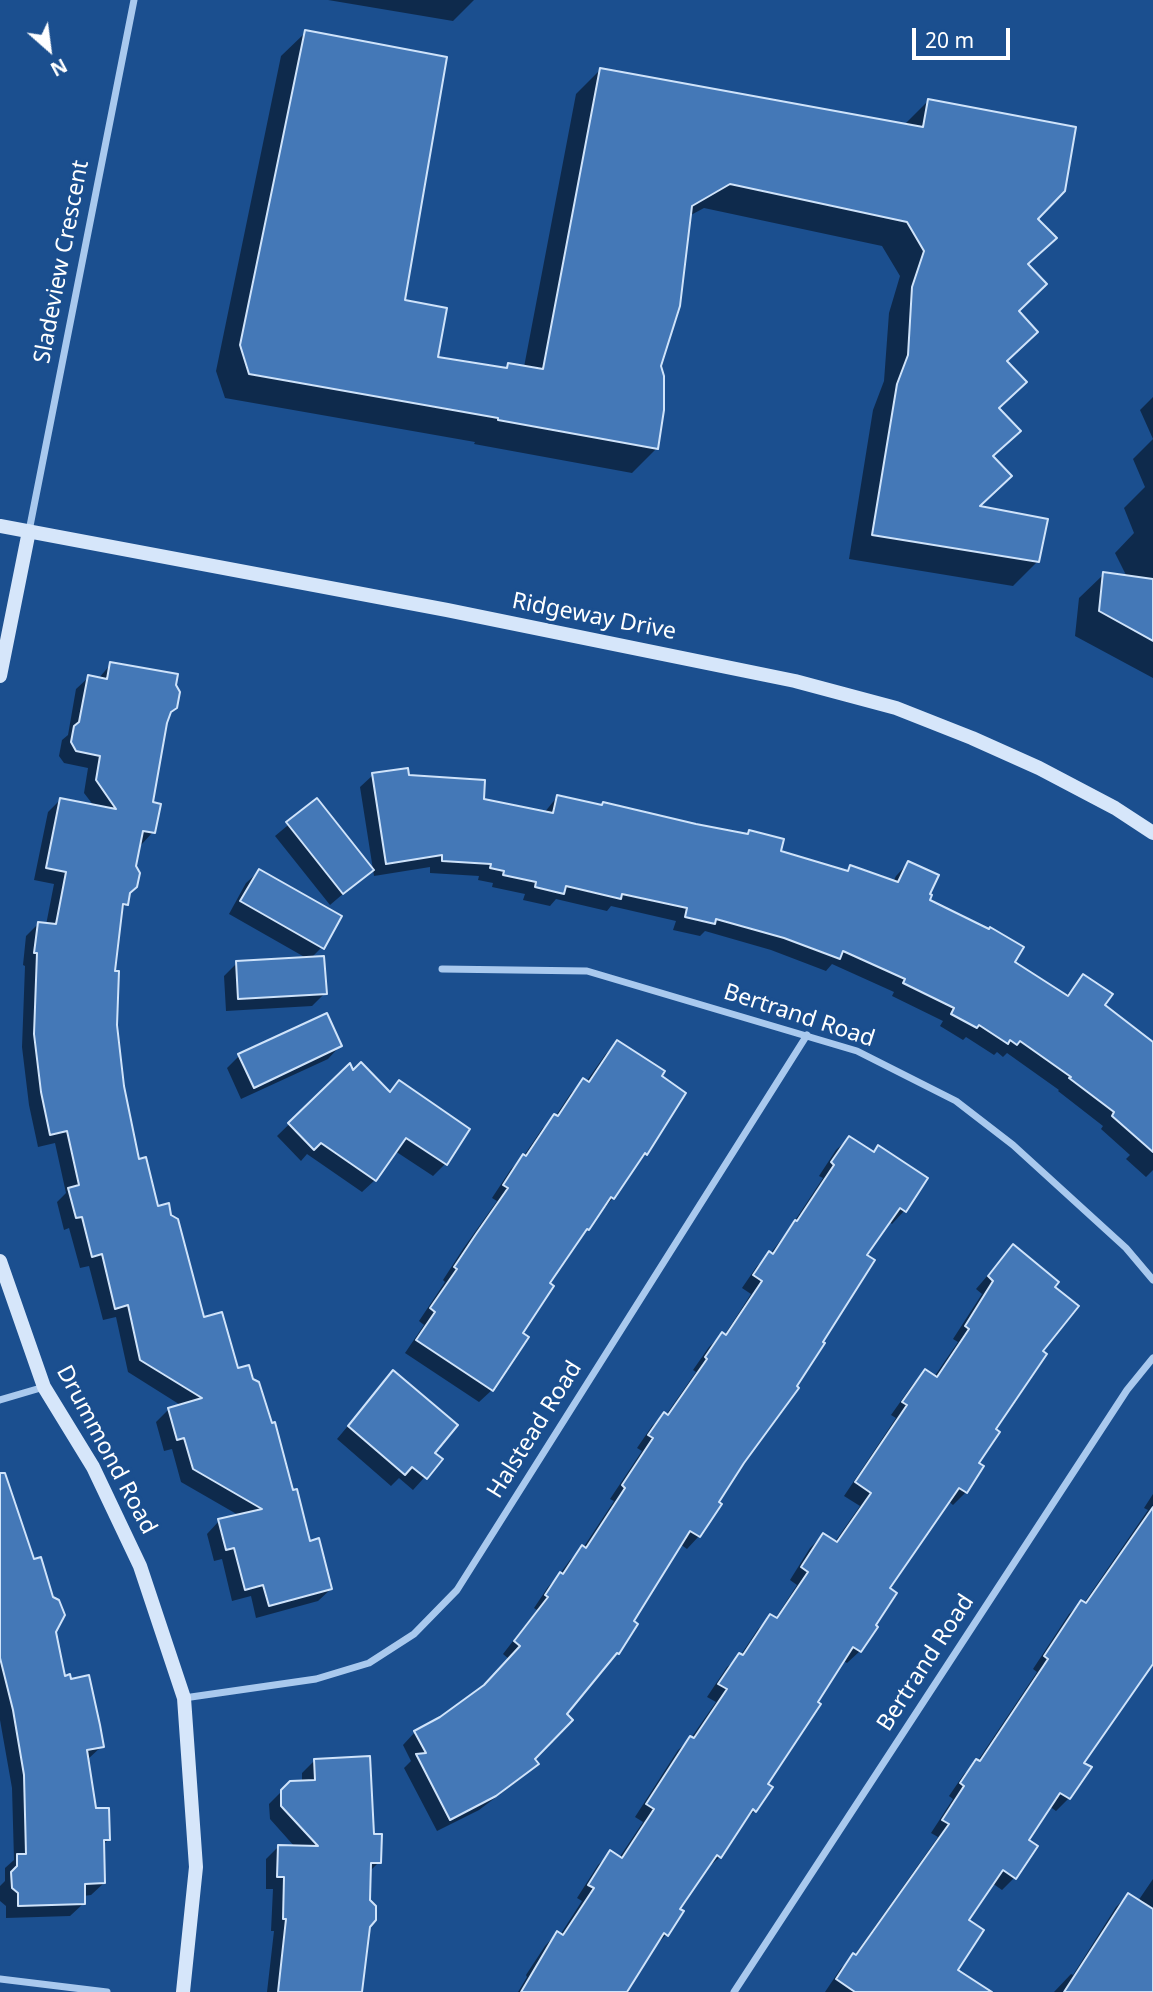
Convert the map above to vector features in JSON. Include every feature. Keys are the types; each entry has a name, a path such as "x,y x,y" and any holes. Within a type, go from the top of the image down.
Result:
{"street":[{"name":"Sladeview Crescent","path":"29,531 134,0"},
{"name":"Ridgeway Drive","path":"0,526 447,610 821,688 896,708 972,738 1039,768 1115,808 1153,833"},
{"path":"0,676 29,531"},
{"name":"Bertrand Road","path":"442,969 587,971 857,1051 956,1101 1013,1145 1126,1248 1153,1280"},
{"name":"Halstead Road","path":"184,1698 316,1679 369,1662 414,1634 457,1590 807,1035"},
{"name":"Drummond Road","path":"0,1261 44,1387 93,1467 140,1566 184,1698 196,1867 183,1992"},
{"name":"Bertrand Road","path":"734,1992 1127,1390 1153,1358"},
{"path":"0,1400 44,1387"},
{"path":"0,1979 107,1992"}],"building":[{"path":"305,30 447,57 405,300 447,308 438,357 507,368 508,363 543,369 600,68 923,127 928,99 1076,127 1065,191 1038,219 1057,238 1028,264 1047,284 1019,311 1038,332 1007,361 1027,382 999,408 1021,431 993,456 1012,476 980,506 1048,519 1039,562 872,535 897,384 908,355 912,287 924,251 907,222 730,184 692,206 680,306 661,366 664,376 664,410 658,449 249,374 240,345"},
{"path":"1103,572 1153,579 1153,641 1099,611"},
{"path":"110,662 178,674 176,685 180,692 177,708 171,712 167,723 153,802 161,804 155,833 143,831 136,866 140,873 137,887 130,893 128,905 123,904 115,971 119,971 117,1025 124,1086 139,1159 146,1157 158,1206 169,1203 171,1215 178,1219 204,1317 222,1312 238,1368 249,1365 253,1379 259,1382 272,1423 275,1422 293,1490 297,1489 310,1541 319,1538 332,1589 269,1606 263,1585 245,1590 234,1548 226,1550 218,1519 262,1509 193,1469 184,1438 177,1440 168,1408 202,1398 140,1360 128,1305 115,1309 102,1254 92,1257 82,1217 76,1218 68,1188 79,1185 67,1131 50,1135 41,1092 34,1034 37,953 34,953 38,922 56,924 66,872 46,868 60,798 116,809 96,780 100,756 76,751 71,742 74,726 79,722 88,675 107,679"},
{"path":"408,768 409,775 485,780 484,799 553,813 557,795 602,805 603,802 696,824 748,834 749,830 784,839 781,851 848,871 850,865 898,882 908,861 939,875 930,900 989,929 990,927 1024,947 1015,962 1068,996 1083,974 1113,994 1105,1005 1153,1042 1153,1152 1112,1116 1114,1112 1020,1041 1017,1045 1010,1040 1008,1044 979,1025 977,1028 951,1014 954,1008 903,983 905,979 843,951 840,959 784,938 716,919 715,924 685,917 687,908 622,894 621,899 566,886 564,894 535,887 536,882 503,875 504,871 490,868 491,864 442,861 442,855 386,864 372,773"},
{"path":"317,798 374,870 343,894 286,822"},
{"path":"259,869 342,916 324,949 240,901"},
{"path":"324,956 327,994 238,999 236,961"},
{"path":"327,1013 342,1046 254,1088 238,1054"},
{"path":"617,1040 665,1071 662,1076 686,1093 647,1155 645,1153 614,1199 611,1197 550,1283 554,1286 523,1333 529,1337 493,1391 416,1340 435,1312 430,1308 457,1269 454,1267 508,1188 503,1185 523,1154 526,1156 554,1114 558,1116 583,1078 589,1082"},
{"path":"361,1062 390,1092 399,1080 470,1129 447,1165 406,1138 376,1181 321,1143 314,1150 288,1123 350,1063 353,1070"},
{"path":"849,1136 874,1152 878,1145 928,1178 906,1212 900,1208 867,1255 875,1260 823,1342 825,1343 797,1386 799,1388 744,1463 700,1537 690,1531 634,1621 638,1624 619,1654 617,1653 567,1714 573,1720 535,1759 539,1764 496,1796 450,1820 416,1754 426,1753 414,1731 440,1717 484,1685 520,1646 514,1641 548,1597 545,1595 560,1572 563,1574 582,1545 586,1548 653,1438 648,1435 664,1412 668,1415 707,1359 705,1357 722,1332 726,1335 762,1281 753,1275 769,1251 773,1254 795,1220 797,1221 834,1165 831,1162"},
{"path":"1013,1244 1059,1282 1055,1287 1079,1306 1043,1351 1047,1354 996,1429 1000,1432 979,1463 984,1466 967,1493 959,1488 890,1588 897,1593 876,1625 878,1627 861,1652 853,1647 818,1702 821,1704 768,1784 773,1787 756,1812 753,1809 721,1858 717,1855 680,1909 684,1911 668,1936 664,1933 627,1992 521,1992 557,1931 563,1935 594,1888 588,1885 610,1850 622,1858 654,1809 646,1804 690,1736 694,1738 727,1689 718,1684 739,1653 743,1655 770,1614 777,1618 808,1572 801,1567 823,1533 837,1542 871,1493 855,1482 907,1405 902,1402 925,1369 937,1377 969,1329 965,1326 993,1281 988,1276"},
{"path":"393,1370 458,1425 435,1453 443,1459 427,1479 412,1467 405,1475 348,1426"},
{"path":"0,1473 5,1473 34,1559 41,1557 53,1597 59,1600 65,1615 56,1632 65,1676 70,1674 71,1679 89,1675 100,1725 104,1747 87,1750 96,1808 109,1808 110,1840 104,1840 105,1883 85,1884 85,1904 18,1906 18,1893 12,1888 11,1872 17,1866 17,1854 26,1854 24,1775 13,1710 0,1658"},
{"path":"1153,1507 1153,1664 1084,1763 1092,1767 1070,1799 1060,1793 1029,1840 1038,1846 1016,1879 1003,1870 969,1920 984,1930 958,1970 992,1992 855,1992 836,1979 949,1824 942,1820 964,1786 960,1783 976,1759 980,1761 1048,1659 1044,1656 1081,1600 1086,1603"},
{"path":"370,1756 374,1834 382,1834 381,1863 371,1863 370,1900 376,1906 376,1920 370,1927 362,1992 278,1992 286,1919 283,1919 284,1877 277,1877 278,1845 318,1846 281,1806 281,1790 290,1781 315,1780 314,1759"},
{"path":"1128,1893 1153,1909 1153,1992 1064,1992"}]}
